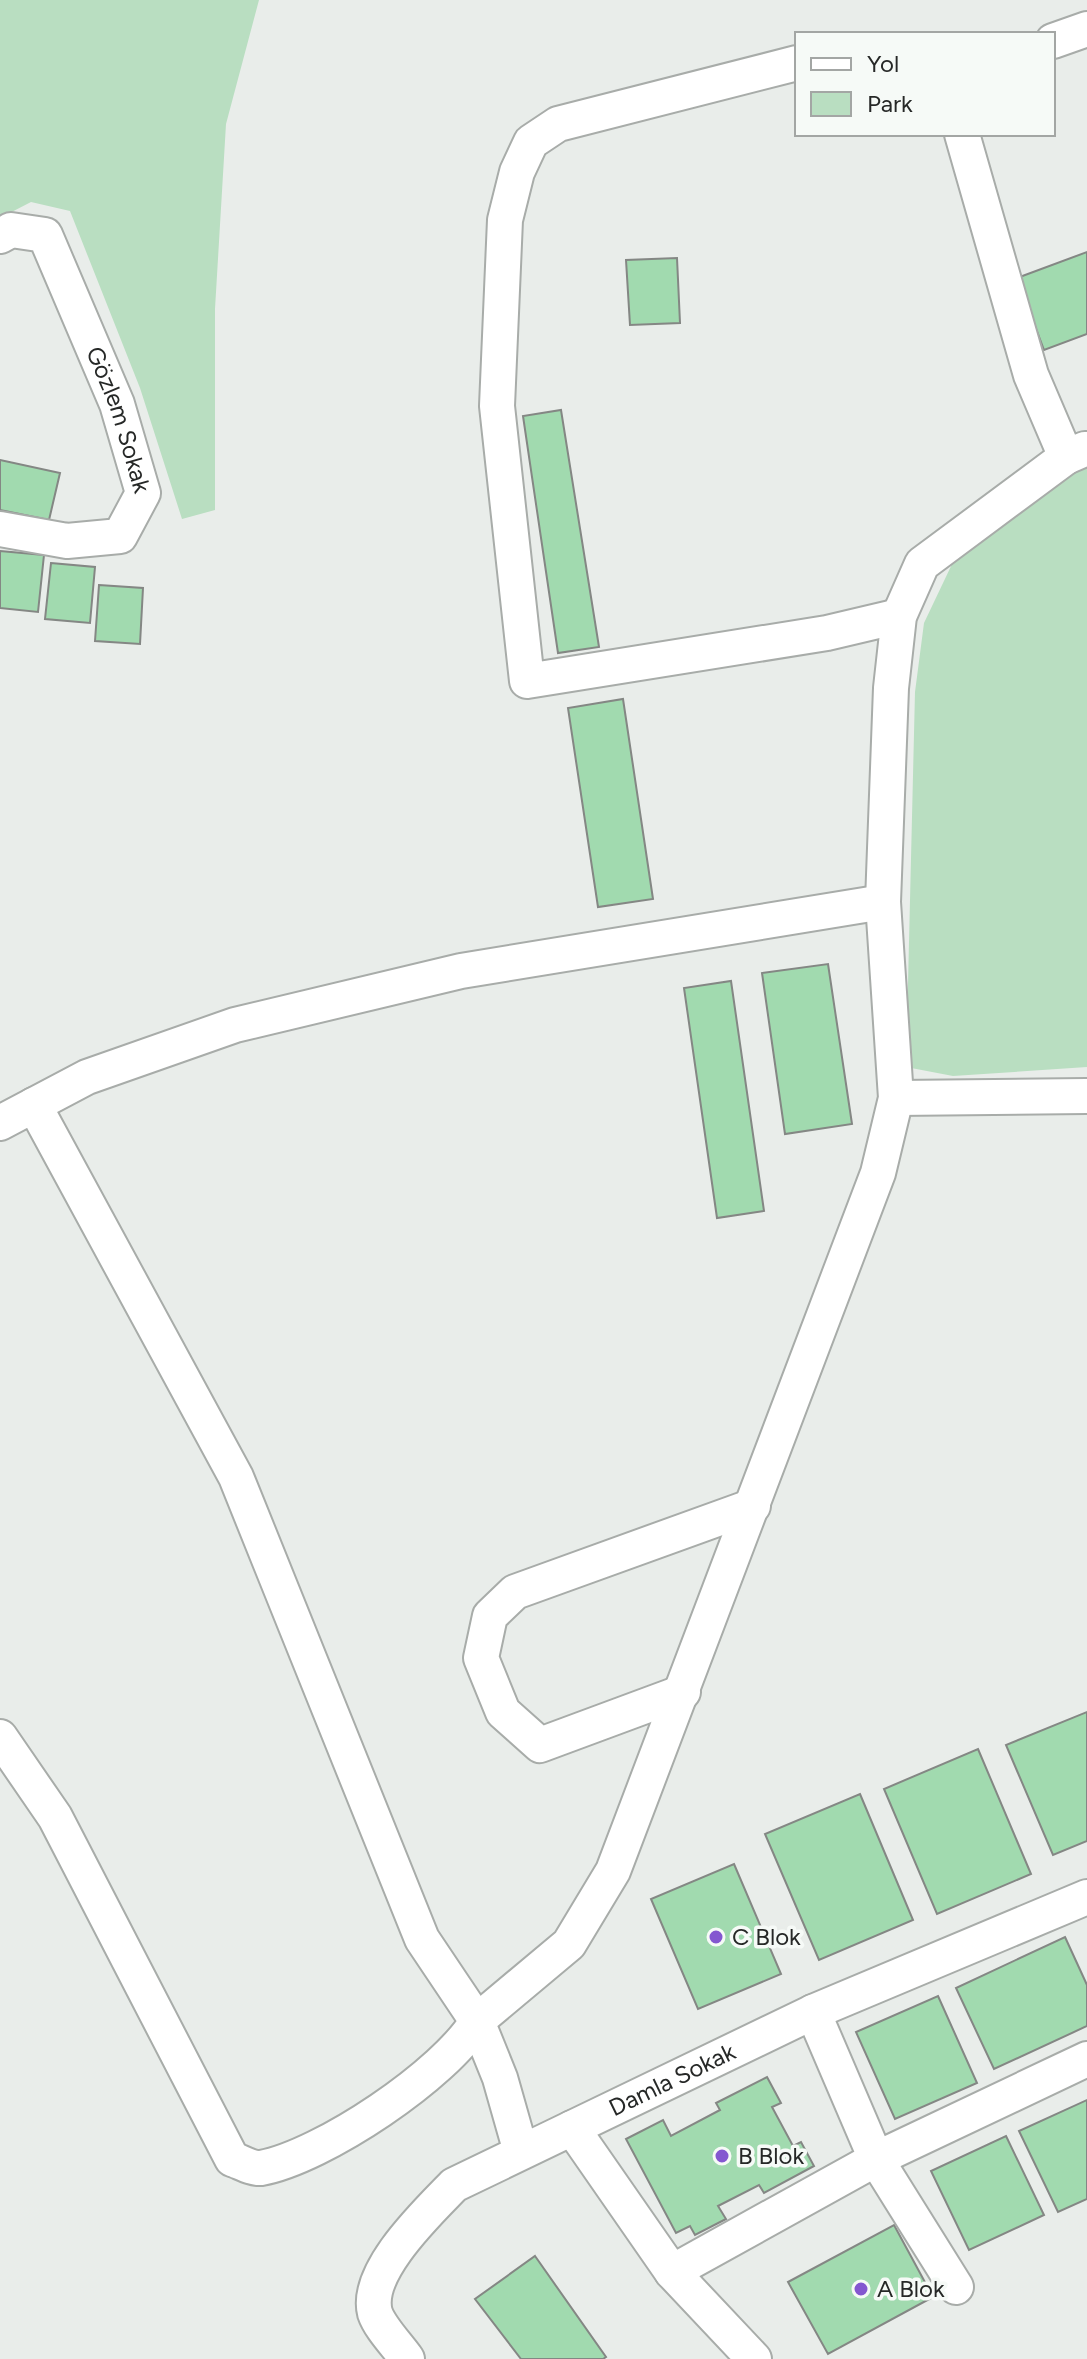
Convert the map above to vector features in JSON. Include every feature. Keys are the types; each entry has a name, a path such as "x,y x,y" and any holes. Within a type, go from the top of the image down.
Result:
{"street":[{"path":"1055,40 1087,29"},
{"path":"795,64 558,124 531,142 517,172 505,220 497,406 527,681 827,633 899,616"},
{"path":"0,1737 55,1817 232,2159 258,2169 289,2159 340,2134 402,2095 465,2042 477,2021 569,1944 613,1871 878,1173 896,1098 883,902 891,688 899,616 922,564 1077,452 1031,375 963,136"},
{"name":"Gözlem Sokak","path":"0,236 11,230 45,235 117,404 143,493 120,536 67,541 0,529"},
{"path":"0,1123 87,1077 250,1021 461,971 883,902"},
{"path":"896,1098 1087,1096"},
{"path":"34,1105 236,1477 422,1939 477,2021 500,2078 521,2152"},
{"path":"683,1692 540,1745 503,1712 481,1658 490,1616 515,1592 753,1506"},
{"name":"Damla Sokak","path":"407,2359 375,2315 374,2289 411,2230 454,2185 813,2012 1087,1897"},
{"path":"813,2012 876,2159 956,2287"},
{"path":"672,2272 876,2159 1087,2059"},
{"path":"572,2128 672,2272 754,2359"}],"green space":[{"path":"0,0 259,0 226,124 215,309 215,510 182,519 140,388 70,211 31,202 0,218"},
{"path":"1087,465 1087,1067 953,1076 906,1067 915,692 924,623 953,562 1061,474"}],"building":[{"path":"1087,252 1087,334 1044,350 1017,278"},
{"path":"677,258 680,323 630,325 626,260"},
{"path":"561,410 599,647 558,653 523,416"},
{"path":"0,460 60,473 49,520 0,510"},
{"path":"0,551 44,555 38,612 0,608"},
{"path":"51,563 95,567 90,623 45,619"},
{"path":"99,585 143,588 140,644 95,641"},
{"path":"623,699 653,899 598,907 568,708"},
{"path":"828,964 852,1124 785,1134 762,973"},
{"path":"731,981 764,1211 717,1218 684,988"},
{"path":"1087,1712 1087,1841 1053,1855 1006,1745"},
{"path":"978,1749 1031,1874 937,1914 884,1789"},
{"path":"860,1794 913,1920 819,1960 765,1834"},
{"name":"C Blok","path":"734,1864 781,1974 698,2009 651,1899"},
{"path":"1065,1937 1087,1985 1087,2026 994,2069 956,1988"},
{"path":"938,1996 977,2083 895,2119 856,2032"},
{"name":"B Blok","path":"767,2077 781,2103 772,2107 793,2146 801,2142 814,2166 764,2193 759,2185 718,2206 726,2219 695,2235 690,2226 676,2233 626,2139 663,2120 671,2136 720,2110 716,2103"},
{"path":"1087,2100 1087,2199 1058,2212 1019,2131"},
{"path":"1006,2136 1044,2215 969,2250 931,2171"},
{"name":"A Blok","path":"894,2225 933,2297 828,2354 788,2282"},
{"path":"535,2256 606,2357 521,2359 475,2299"}],"place":[{"name":"C Blok","path":"716,1937"},
{"name":"B Blok","path":"722,2156"},
{"name":"A Blok","path":"861,2289"}]}
